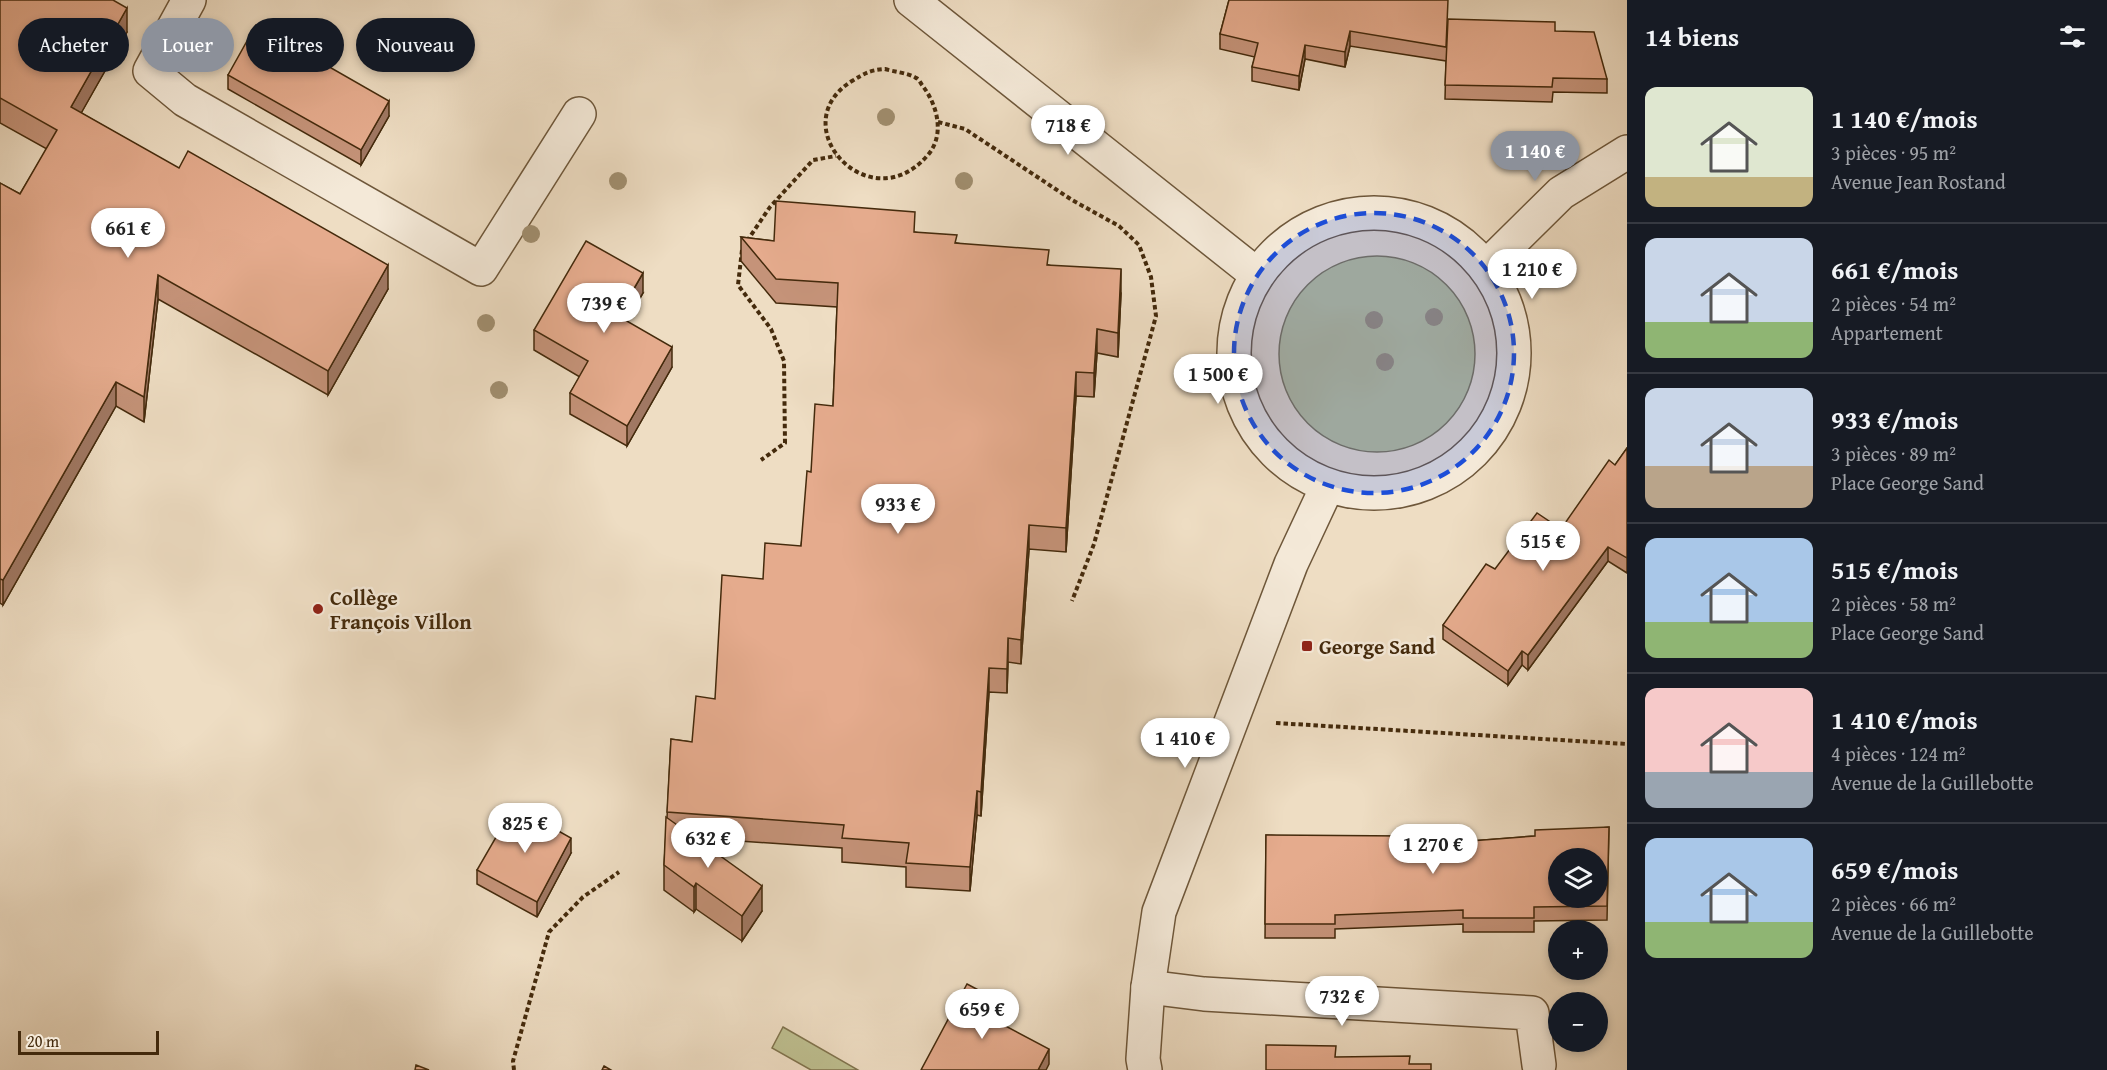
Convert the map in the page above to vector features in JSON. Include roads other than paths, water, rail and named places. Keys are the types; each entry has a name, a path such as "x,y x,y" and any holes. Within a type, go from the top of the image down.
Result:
{"street":[{"path":"189,0 150,71 185,100 481,268 579,114"},
{"path":"911,0 1256,274"},
{"path":"1486,267 1561,193 1627,152"},
{"path":"1369,211 1414,217 1444,231 1454,236 1486,267 1510,313 1515,364 1502,413 1472,456 1429,484 1378,494 1327,486 1283,461 1250,421 1234,372 1236,321 1256,274 1287,241 1325,220 1369,211"},
{"path":"1145,1070 1143,1059 1148,987 1159,912 1291,564 1327,486"},
{"path":"1148,987 1204,994 1532,1013 1539,1065"}],"place":[{"name":"Collège François Villon","path":"318,609"},
{"name":"George Sand","path":"1307,646"}]}
